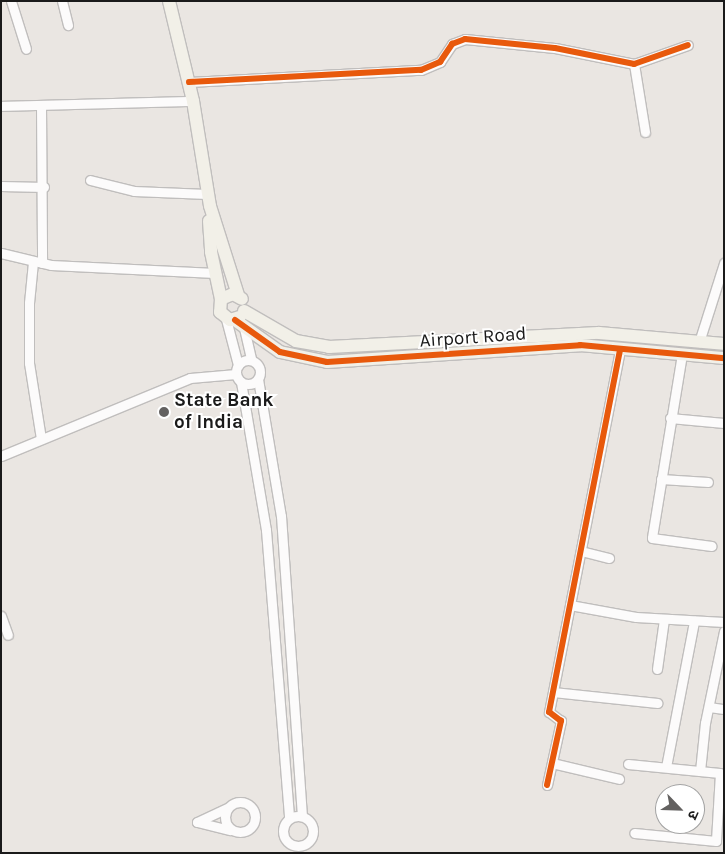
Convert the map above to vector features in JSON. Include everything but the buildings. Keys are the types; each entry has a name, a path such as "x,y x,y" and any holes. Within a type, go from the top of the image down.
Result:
{"street":[{"path":"11,1 26,49"},
{"path":"62,1 68,25"},
{"path":"169,1 193,101 208,200 210,240 221,299 219,308 235,322 251,359 260,370 258,379 281,516 302,816"},
{"path":"189,82 421,70 440,62 452,44 465,39 555,48 634,64 688,44"},
{"path":"634,64 645,132"},
{"path":"1,106 193,101"},
{"path":"41,105 44,187 37,262 29,303 29,363 41,439"},
{"path":"90,180 134,191 208,200"},
{"path":"1,186 44,187"},
{"path":"208,200 238,295 244,302 244,311 235,322 238,365 266,530 289,818 282,833 289,843 301,846 313,834 310,822 302,816 289,818"},
{"path":"1,253 37,262 215,273"},
{"path":"699,342 724,263"},
{"path":"221,299 228,294 238,295"},
{"name":"Airport Road","path":"244,311 296,341 329,347 599,333 724,344"},
{"name":"Airport Road","path":"235,322 280,352 327,362 580,346 724,358"},
{"path":"547,785 561,721 549,712 620,349"},
{"path":"682,354 670,418 652,538 711,546"},
{"path":"238,365 251,359"},
{"path":"1,456 190,378 239,378 251,384 258,379"},
{"path":"670,418 724,423"},
{"path":"661,479 708,482"},
{"path":"581,551 609,558"},
{"path":"570,605 664,619 724,622"},
{"path":"1,616 8,635"},
{"path":"657,669 664,619"},
{"path":"666,767 694,621"},
{"path":"700,771 709,707 721,658 724,631"},
{"path":"553,692 657,703"},
{"path":"709,707 724,709"},
{"path":"552,763 619,779"},
{"path":"628,764 720,772 716,841 634,833"},
{"path":"237,802 244,802 255,814 255,820 247,830 231,830 197,822 227,808 237,802"},
{"path":"227,808 224,820 231,830"}],"cycle path":[{"path":"189,82 421,70 440,62 452,44 465,39 555,48 634,64 688,45"},
{"path":"235,320 280,352 327,362 580,345 724,358"},
{"path":"547,785 561,721 549,712 620,349"}],"place":[{"name":"State Bank of India","path":"164,412"}]}
